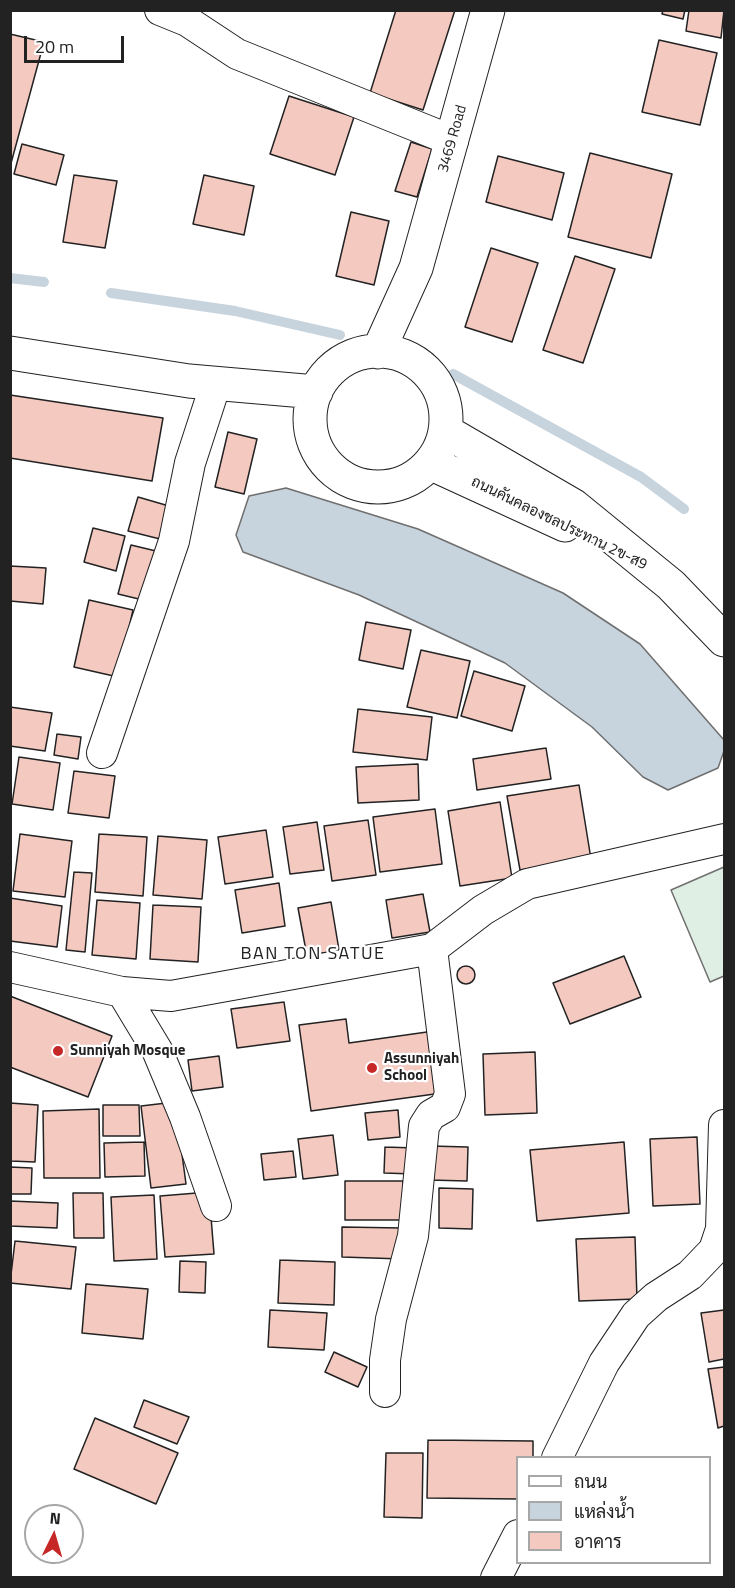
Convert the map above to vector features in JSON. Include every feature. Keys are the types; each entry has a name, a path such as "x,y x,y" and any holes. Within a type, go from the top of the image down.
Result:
{"street":[{"path":"160,10 187,21 237,54 453,141"},
{"name":"3469 Road","path":"393,355 488,10"},
{"path":"10,353 313,403"},
{"path":"355,355 393,355 422,368 438,388 446,414 445,431 440,448 430,463 417,475 401,483 384,487 366,486 334,471 322,458 314,442 313,403 326,375 340,363 355,355"},
{"path":"102,753 174,541 206,384"},
{"name":"ถนนคันคลองชลประทาน 2ข-ส9","path":"445,431 574,506 654,571 709,621 724,640"},
{"name":"ถนนคันคลองชลประทาน 2ข-ส9","path":"430,463 532,508 654,571"},
{"path":"10,967 122,993 171,996 432,949 483,910 527,885 724,839"},
{"path":"385,1392 385,1360 391,1319 413,1236 424,1126 431,1115 445,1107 450,1094 432,949"},
{"path":"122,993 156,1050 185,1117 216,1206"},
{"path":"558,1456 604,1363 636,1315 656,1297 690,1275 714,1250 721,1228 724,1125"},
{"path":"496,1578 516,1539"}],"green space":[{"path":"724,867 724,976 710,982 671,890"}],"water":[{"path":"286,488 418,529 563,593 640,644 724,740 724,751 718,768 668,790 643,777 592,727 505,663 359,595 243,552 236,535 249,496"}],"building":[{"path":"396,10 455,10 423,110 370,93"},
{"path":"663,10 685,10 683,19 662,14"},
{"path":"689,10 724,10 721,38 686,31"},
{"path":"10,34 44,42 10,167"},
{"path":"659,40 717,53 700,125 642,112"},
{"path":"289,96 354,117 335,175 270,154"},
{"path":"411,142 432,149 417,197 395,191"},
{"path":"22,144 64,155 56,185 14,174"},
{"path":"590,153 672,174 651,258 568,237"},
{"path":"498,156 564,173 552,220 486,202"},
{"path":"74,175 117,181 105,248 63,242"},
{"path":"204,175 254,186 244,235 193,224"},
{"path":"351,212 389,221 374,285 336,276"},
{"path":"491,248 538,263 512,342 465,327"},
{"path":"575,256 615,269 583,363 543,350"},
{"path":"10,395 163,418 152,481 10,458"},
{"path":"228,432 257,439 244,494 215,487"},
{"path":"138,497 169,506 160,539 128,531"},
{"path":"93,528 125,536 116,571 84,562"},
{"path":"131,545 156,551 143,600 118,594"},
{"path":"10,566 46,568 43,604 10,601"},
{"path":"89,600 133,610 118,677 74,667"},
{"path":"366,622 411,630 403,669 359,660"},
{"path":"421,650 470,661 457,718 407,707"},
{"path":"474,671 525,686 512,731 461,716"},
{"path":"10,707 52,713 45,751 10,746"},
{"path":"358,709 432,717 427,760 353,752"},
{"path":"57,734 81,737 78,759 54,755"},
{"path":"546,748 551,779 477,790 473,759"},
{"path":"19,757 60,763 53,810 12,804"},
{"path":"418,764 419,800 358,803 356,767"},
{"path":"74,771 115,776 109,818 68,813"},
{"path":"579,785 591,859 520,870 507,796"},
{"path":"500,802 512,878 460,886 448,811"},
{"path":"435,809 442,864 380,872 373,817"},
{"path":"368,820 376,875 332,881 324,826"},
{"path":"317,822 324,870 290,874 283,827"},
{"path":"266,830 273,877 225,884 218,837"},
{"path":"20,834 72,841 65,897 13,891"},
{"path":"99,834 147,837 143,896 95,892"},
{"path":"158,836 207,840 202,899 153,895"},
{"path":"74,872 92,873 85,952 66,950"},
{"path":"279,883 285,926 242,933 235,890"},
{"path":"423,894 430,932 392,938 386,900"},
{"path":"10,898 62,906 57,947 10,941"},
{"path":"97,900 140,903 136,959 92,955"},
{"path":"331,902 339,950 307,956 298,908"},
{"path":"153,905 201,907 198,962 150,959"},
{"path":"624,956 641,997 570,1024 553,983"},
{"path":"462,966 470,966 475,971 473,982 462,984 457,979 457,971"},
{"name":"Sunniyah Mosque","path":"10,996 112,1036 88,1097 10,1067"},
{"path":"284,1002 290,1041 237,1048 231,1009"},
{"name":"Assunniyah School","path":"346,1019 349,1043 434,1031 442,1093 311,1111 299,1025"},
{"path":"535,1052 537,1113 485,1115 483,1054"},
{"path":"219,1056 223,1087 192,1091 188,1060"},
{"path":"175,1102 186,1184 151,1188 141,1106"},
{"path":"10,1103 38,1105 35,1162 10,1161"},
{"path":"103,1105 139,1105 140,1136 103,1136"},
{"path":"99,1109 100,1178 44,1178 43,1111"},
{"path":"398,1110 400,1137 368,1140 365,1113"},
{"path":"333,1135 338,1175 303,1179 298,1139"},
{"path":"697,1137 700,1204 653,1206 650,1139"},
{"path":"144,1142 145,1176 105,1177 104,1143"},
{"path":"624,1142 629,1213 537,1221 530,1150"},
{"path":"430,1146 468,1147 467,1181 429,1180"},
{"path":"385,1147 415,1148 414,1174 384,1173"},
{"path":"293,1151 296,1177 264,1180 261,1154"},
{"path":"10,1167 32,1168 31,1194 10,1194"},
{"path":"345,1181 403,1181 403,1220 345,1220"},
{"path":"439,1188 473,1189 472,1229 439,1228"},
{"path":"209,1192 214,1254 165,1257 160,1196"},
{"path":"73,1193 103,1193 104,1238 74,1238"},
{"path":"154,1195 157,1259 114,1261 111,1197"},
{"path":"10,1201 58,1203 57,1228 10,1226"},
{"path":"342,1227 402,1228 402,1259 342,1257"},
{"path":"635,1237 637,1299 579,1301 576,1239"},
{"path":"15,1241 76,1247 71,1289 10,1283"},
{"path":"280,1260 335,1262 334,1305 278,1303"},
{"path":"180,1261 206,1262 205,1293 179,1292"},
{"path":"86,1284 148,1289 143,1339 82,1333"},
{"path":"270,1310 327,1313 324,1350 268,1347"},
{"path":"724,1310 724,1359 709,1362 701,1313"},
{"path":"334,1352 367,1367 358,1387 325,1372"},
{"path":"724,1367 724,1426 718,1428 708,1369"},
{"path":"144,1400 189,1417 177,1444 134,1427"},
{"path":"95,1418 178,1453 156,1504 74,1469"},
{"path":"428,1440 533,1441 533,1456 516,1456 516,1499 427,1498"},
{"path":"386,1453 423,1453 422,1518 384,1517"}],"waterway":[{"path":"10,278 44,282"},
{"path":"111,293 235,311 340,335"},
{"path":"453,374 641,477 684,509"}],"place":[{"name":"Sunniyah Mosque","path":"58,1051"},
{"name":"Assunniyah School","path":"372,1068"}],"district":[{"name":"BAN TON SATUE","path":"313,955"}]}
